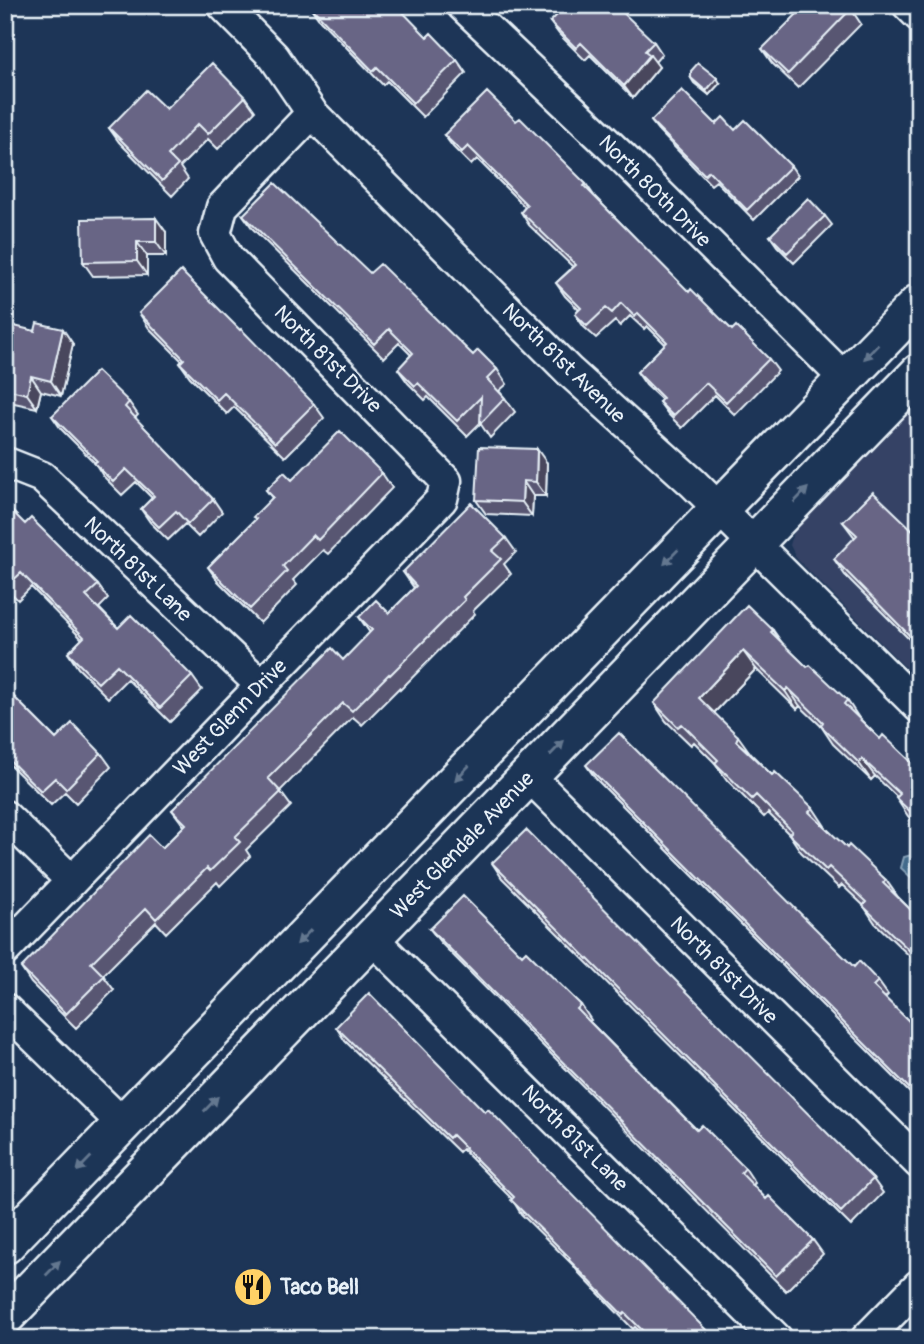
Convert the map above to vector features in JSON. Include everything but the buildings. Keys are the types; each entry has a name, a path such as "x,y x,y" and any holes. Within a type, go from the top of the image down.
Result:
{"main road":[{"path":"5,1245 919,303"},
{"name":"West Glendale Avenue","path":"5,1317 919,373"},
{"path":"163,1154 152,1135 152,1128 227,1047 258,984"}],"street":[{"name":"North 81st Avenue","path":"223,5 274,57 313,113 570,372 719,508 919,707"},
{"name":"North 80th Drive","path":"462,5 612,147 845,379"},
{"path":"908,5 919,16"},
{"name":"North 81st Drive","path":"313,113 222,207 215,234 228,258 446,481"},
{"name":"North 81st Lane","path":"7,466 41,477 261,685"},
{"name":"West Glenn Drive","path":"5,950 442,499 446,481"},
{"name":"North 81st Drive","path":"529,776 919,1163"},
{"path":"5,816 72,881"},
{"name":"North 81st Lane","path":"372,938 777,1339"},
{"path":"5,1009 123,1124"},
{"path":"866,1339 919,1285"}],"shaded area":[{"path":"919,401 919,681 797,559 790,545 795,529"},
{"path":"915,854 919,857 919,885 901,868 904,857"}],"place":[{"name":"Taco Bell","path":"253,1287"}]}
